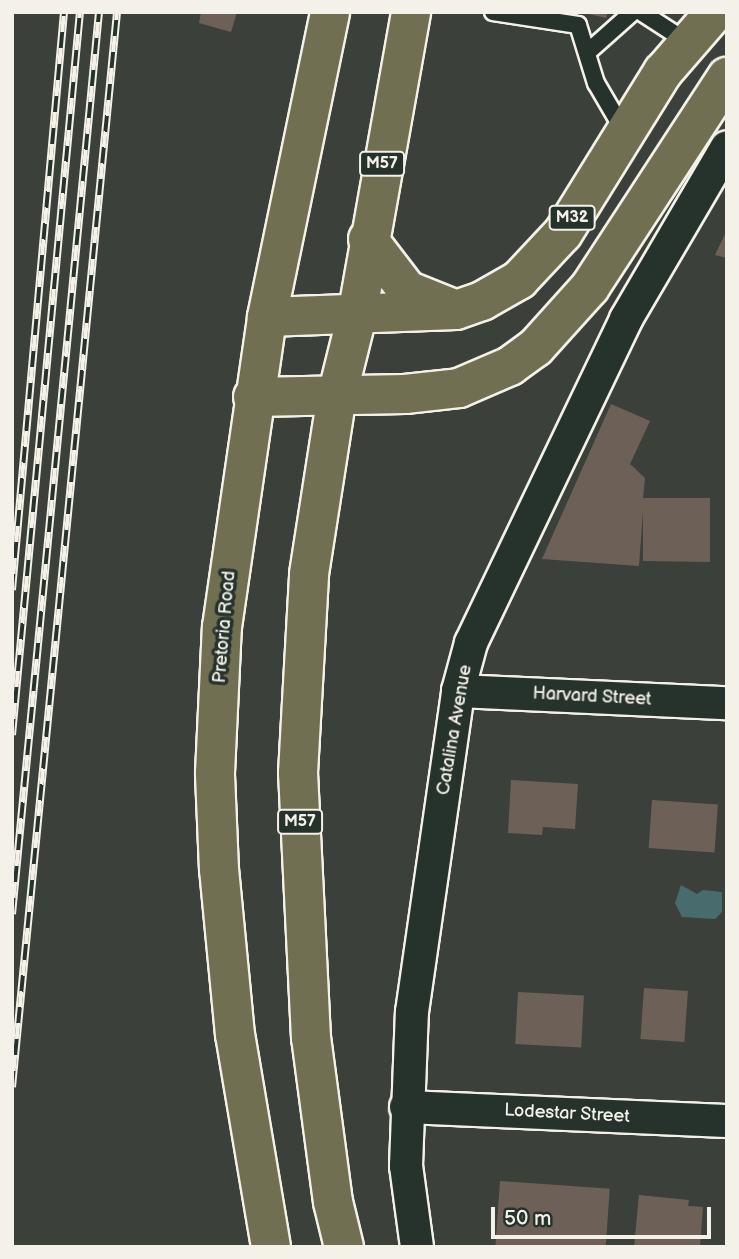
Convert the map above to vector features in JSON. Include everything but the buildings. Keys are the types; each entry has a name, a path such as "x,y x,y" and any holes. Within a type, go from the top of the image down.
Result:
{"main road":[{"name":"Pretoria Road","path":"271,1247 235,1035 215,774 222,627 253,397 267,317 330,12"},
{"name":"M57","path":"344,1247 333,1202 310,1038 298,773 309,575 337,396 357,316 368,239 411,12"},
{"name":"M32","path":"267,317 357,316 456,310 502,292 533,268 563,233 624,131 715,12"},
{"name":"M32","path":"253,397 337,396 458,388 510,366 536,347 590,287 727,77"},
{"path":"368,239 407,290 456,310"}],"street":[{"name":"Catalina Avenue","path":"417,1247 406,1166 406,1107 412,1012 458,691 488,604 621,331 727,147"},
{"name":"Harvard Street","path":"458,691 727,703"},
{"name":"Lodestar Street","path":"406,1107 727,1121"}],"lane":[{"path":"494,12 578,25 589,51 596,83 624,131"},
{"path":"589,51 633,12"},
{"path":"641,12 689,43"}],"water":[{"path":"681,885 697,894 703,890 722,892 722,912 715,919 682,917 675,903"}],"railway":[{"path":"12,590 64,12"},
{"path":"12,735 80,12"},
{"path":"12,914 99,12"},
{"path":"12,1087 117,12"}]}
